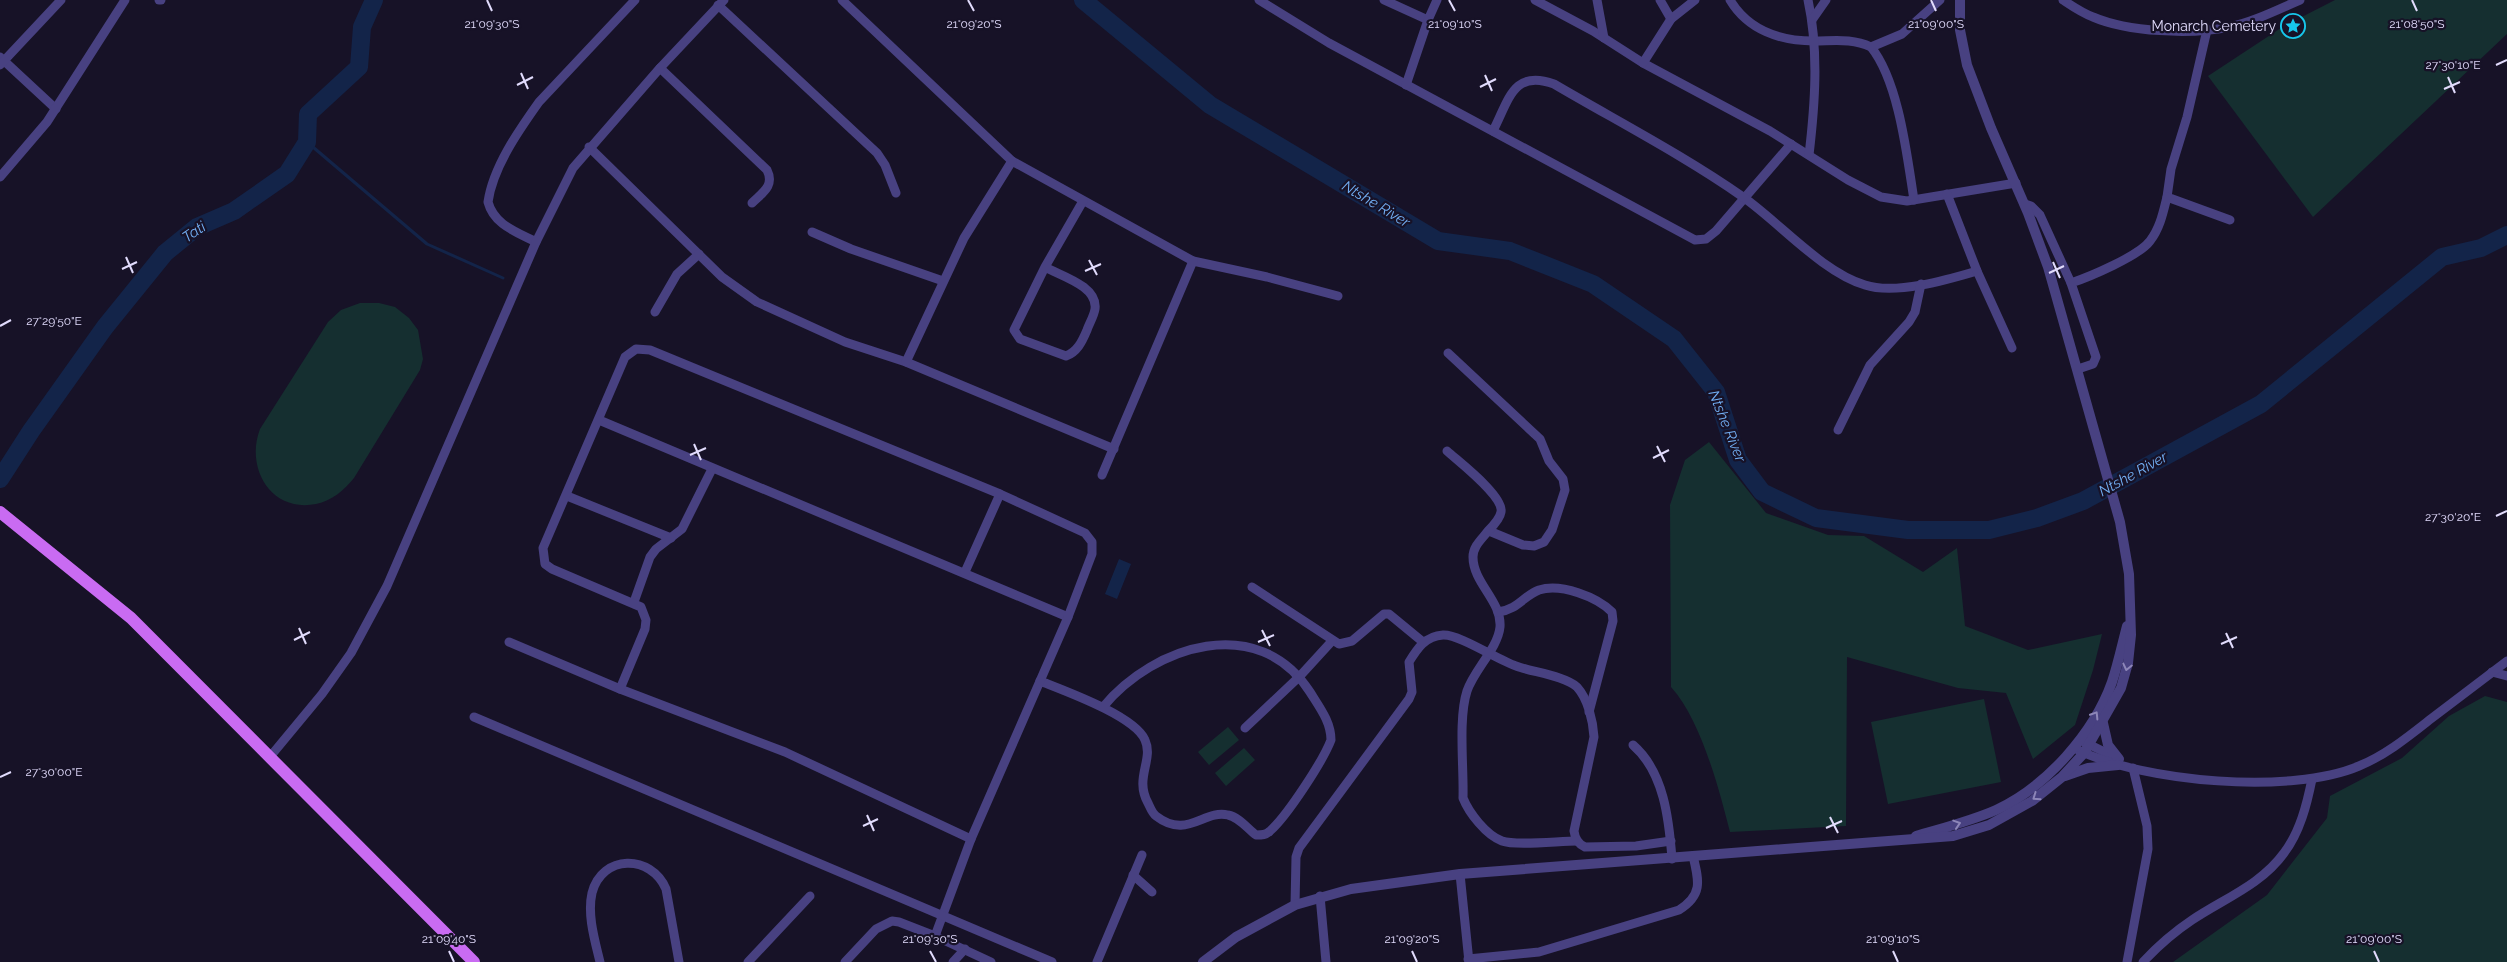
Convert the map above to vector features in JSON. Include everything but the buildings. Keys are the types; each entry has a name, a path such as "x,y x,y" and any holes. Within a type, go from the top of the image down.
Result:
{"main road":[{"path":"0,512 112,602 144,631 474,962"}],"street":[{"path":"56,109 1,61 61,0"},
{"path":"0,177 29,145 56,109 125,0"},
{"path":"536,242 508,228 494,216 488,202 495,180 526,120 540,102 635,0"},
{"path":"842,0 1012,161 1194,261 1268,277 1338,296"},
{"path":"1259,0 1329,44 1695,240 1701,241 1711,236 1791,144"},
{"path":"1384,0 1428,20"},
{"path":"1406,85 1428,20 1437,0"},
{"path":"1535,0 1604,38 1643,63 1791,144 1881,197 1899,201 1914,200 2016,184"},
{"path":"1597,0 1604,38"},
{"path":"1660,0 1671,20"},
{"path":"1643,63 1671,20 1695,0"},
{"path":"1730,0 1751,24 1764,32 1784,38 1813,41 1854,40 1871,47 1888,81 1900,116 1914,200"},
{"path":"1808,0 1812,20 1814,98 1809,155"},
{"path":"1812,20 1826,0"},
{"path":"1871,47 1902,34 1940,0"},
{"path":"1203,962 1236,937 1295,905 1320,896 1380,884 1460,874 1953,836 1989,825 2032,800 2062,777 2088,749 2103,723 2127,671 2131,635 2129,574 2120,522 2048,267 1967,65 1960,30 1960,0"},
{"path":"2063,0 2093,17 2118,24 2160,30 2207,30 2247,21 2300,0"},
{"path":"269,758 322,694 346,660 388,586 536,242 563,186 589,147 721,3 877,153 885,165 896,193"},
{"path":"2071,283 2108,267 2144,248 2160,224 2171,169 2187,117 2207,30"},
{"path":"660,68 767,170 771,180 770,185 752,203"},
{"path":"1493,131 1517,86 1524,80 1543,80 1554,84 1657,143 1744,198 1821,259 1852,280 1878,288 1922,284 1977,271"},
{"path":"589,147 722,278 757,302 845,342 906,362 1114,449"},
{"path":"906,362 964,238 1012,161"},
{"path":"1947,194 1977,271 2012,348"},
{"path":"2166,197 2230,220"},
{"path":"1045,268 1089,291 1095,300 1095,311 1082,341 1075,351 1066,356 1020,339 1014,330 1045,268 1083,201"},
{"path":"2024,204 2031,206 2040,215 2071,283 2096,357 2093,364 2078,370"},
{"path":"812,232 851,249 943,281"},
{"path":"655,312 677,274 699,254"},
{"path":"1102,475 1194,261"},
{"path":"1838,430 1870,365 1915,312 1922,284"},
{"path":"620,689 645,629 645,613 641,606 634,602 552,569 545,564 543,548 626,357 636,349 650,350 1000,494 1084,533 1092,542 1092,554 1068,617 971,839 935,936"},
{"path":"1448,353 1540,439 1549,461 1563,479 1564,490 1552,530 1544,542 1534,546 1523,545 1489,531"},
{"path":"599,420 712,469 965,572 1068,617"},
{"path":"1447,451 1497,498 1501,511 1489,531 1480,540 1473,556 1477,574 1498,612 1500,627 1497,638 1468,690 1464,705 1463,798 1466,806 1477,820 1502,841 1577,841"},
{"path":"634,602 650,557 656,549 671,538 687,522 712,469"},
{"path":"965,572 1000,494"},
{"path":"567,496 671,538"},
{"path":"1252,587 1332,641 1346,644 1380,616 1389,614 1423,642"},
{"path":"1498,612 1517,606 1537,591 1559,589 1598,601 1612,612 1613,621 1589,712"},
{"path":"1893,842 1956,825 1997,809 2033,787 2076,744 2103,702 2112,683 2129,619"},
{"path":"1295,905 1296,857 1299,848 1409,699 1412,692 1409,662 1423,642 1435,636 1455,637 1487,654 1576,686 1589,712 1594,737 1574,831 1577,841 1585,847 1636,846 1671,841"},
{"path":"1245,728 1300,676 1332,641"},
{"path":"509,642 620,689 785,752 971,839"},
{"path":"1040,681 1103,707 1137,730 1145,739 1148,750 1142,780 1144,795 1154,815 1169,823 1190,826 1215,816 1228,815 1256,835 1264,835 1270,832 1293,803 1331,740 1327,720 1300,676 1284,663 1264,652 1235,646 1213,645 1184,651 1160,659 1132,678 1103,707"},
{"path":"2076,744 2131,767 2167,776 2210,780 2292,781 2335,775 2360,766 2394,748 2507,660"},
{"path":"2492,672 2507,676"},
{"path":"474,717 1052,962"},
{"path":"2103,723 2104,734 2118,762"},
{"path":"1633,745 1644,755 1654,770 1671,841 1672,859"},
{"path":"2062,777 2088,768 2118,762"},
{"path":"2127,962 2148,849 2148,826 2131,767"},
{"path":"2143,962 2172,934 2249,885 2270,869 2284,853 2295,834 2312,779"},
{"path":"1097,962 1142,855"},
{"path":"1460,874 1469,961 1538,952 1679,910 1690,904 1699,887 1693,856"},
{"path":"600,962 590,910 592,893 596,882 604,873 616,866 632,862 648,867 662,879 666,889 679,962"},
{"path":"1134,875 1152,892"},
{"path":"748,962 810,896"},
{"path":"1320,896 1326,962"},
{"path":"845,962 876,929 892,921 935,936 992,962"},
{"path":"953,962 964,949"}],"green space":[{"path":"2335,0 2507,0 2507,34 2313,217 2208,76 2284,26"},
{"path":"360,303 379,303 395,307 409,318 418,330 423,359 420,370 354,478 346,487 322,503 300,505 286,502 275,495 259,472 256,444 260,429 328,322 341,310"},
{"path":"1709,442 1766,513 1828,535 1864,536 1923,572 1957,548 1965,626 2028,650 2102,634 2093,670 2075,725 2033,759 2006,693 1958,688 1847,657 1846,826 1730,832 1708,756 1700,736 1682,701 1671,687 1670,505 1685,460"},
{"path":"2485,696 2507,702 2507,962 2173,962 2267,895 2327,818 2330,796 2402,758 2449,716"},
{"path":"1984,699 2001,782 1888,804 1871,722"},
{"path":"1228,727 1239,740 1209,765 1198,752"},
{"path":"1244,748 1255,760 1226,786 1215,773"}],"water":[{"path":"1119,559 1131,564 1117,599 1105,594"}],"waterway":[{"name":"Tati","path":"0,479 31,431 105,327 165,253 197,227 234,211 287,174 307,142 308,114 359,67 362,27 374,0"},
{"name":"Ntshe River","path":"1083,0 1210,105 1438,241 1510,251 1593,284 1674,339 1716,392 1738,460 1762,492 1816,518 1908,530 1989,530 2037,518 2083,501 2261,404 2442,257 2481,248 2507,235"},
{"path":"307,142 427,244 503,278"}],"place":[{"name":"Monarch Cemetery","path":"2293,26"}]}
